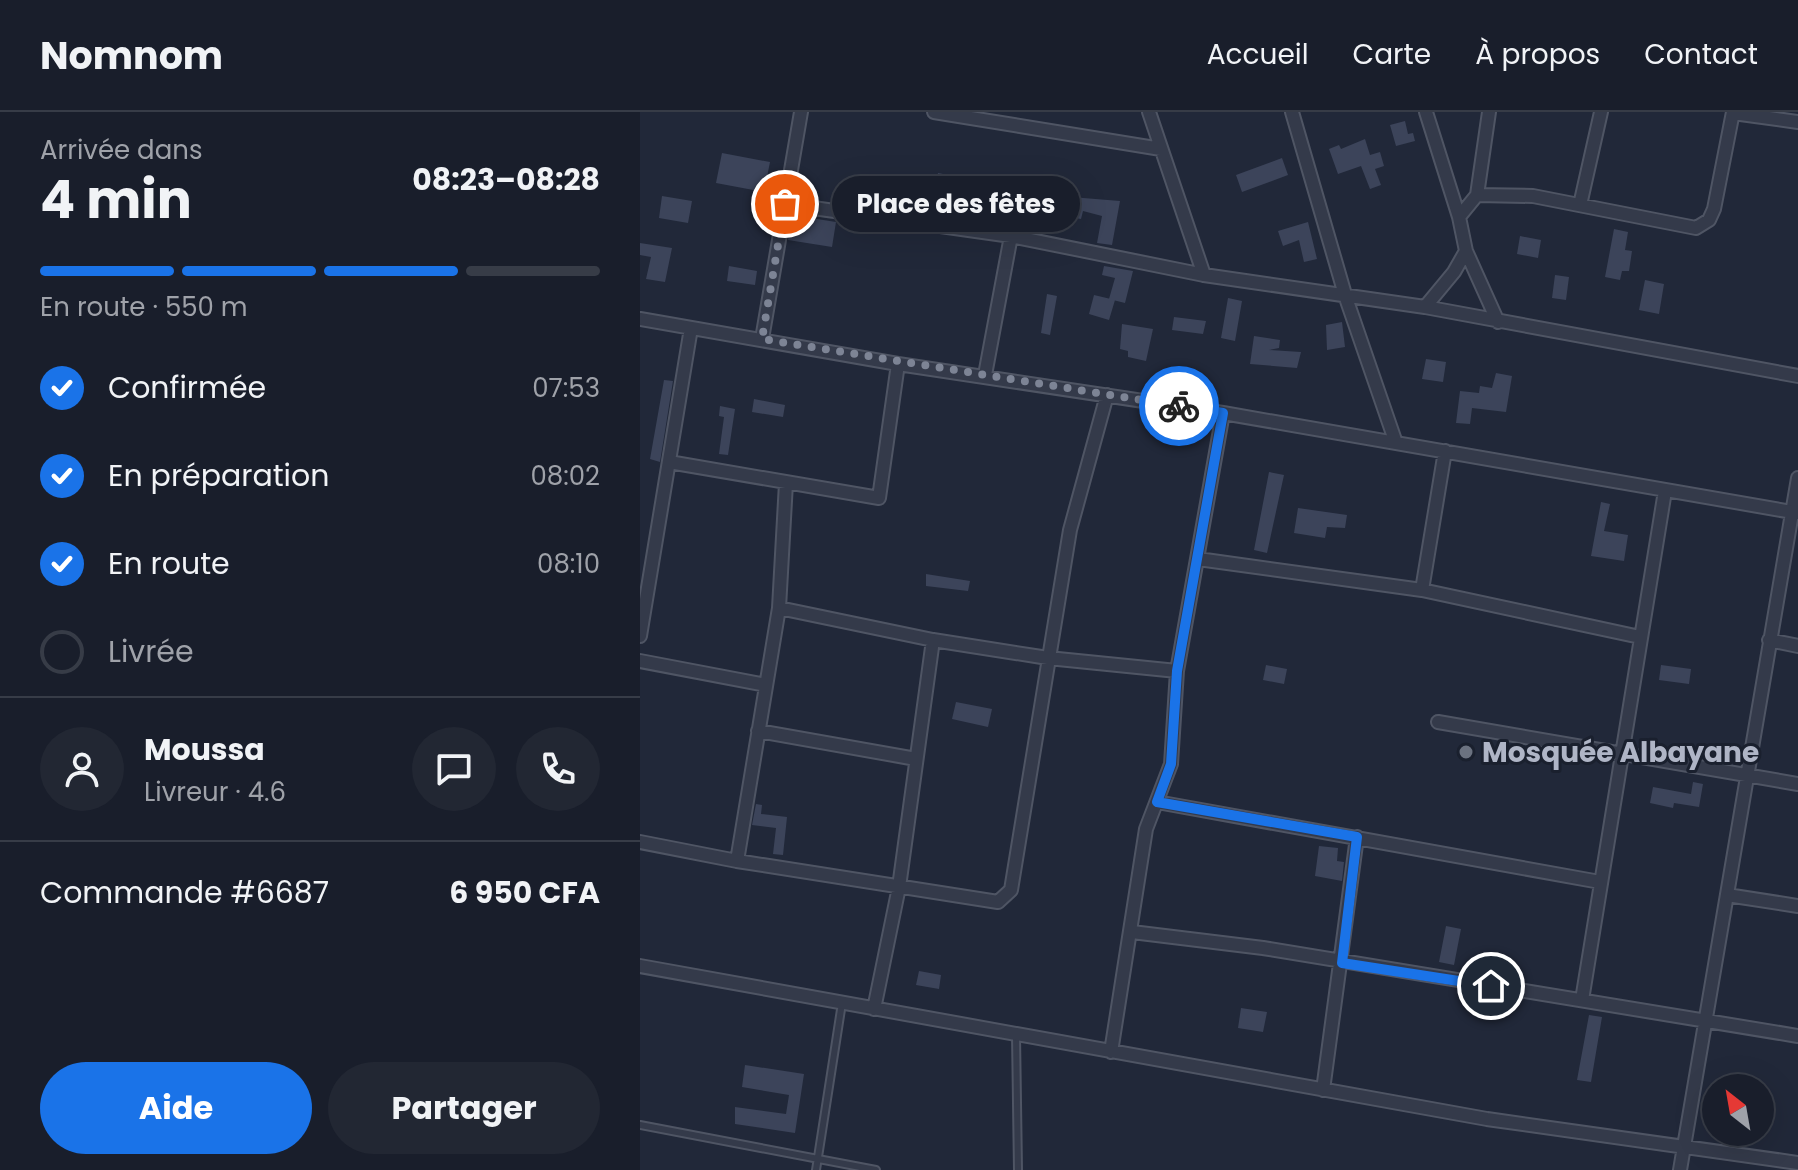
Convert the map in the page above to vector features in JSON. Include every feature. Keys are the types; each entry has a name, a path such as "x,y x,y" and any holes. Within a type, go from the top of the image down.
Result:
{"street":[{"path":"762,339 801,112"},
{"path":"934,112 1161,149"},
{"path":"1149,112 1204,275"},
{"path":"1292,112 1346,298 1396,443"},
{"path":"1426,112 1459,217 1466,251 1498,322"},
{"path":"1459,217 1477,195 1489,112"},
{"path":"1580,205 1601,112"},
{"path":"1477,195 1515,194 1686,228 1703,225 1714,209 1733,113 1798,122"},
{"path":"785,204 1011,236 1204,275 1346,298 1425,307 1798,376"},
{"path":"985,375 1011,236"},
{"path":"1425,307 1454,272 1466,251"},
{"path":"640,319 898,364 1223,413 1794,512"},
{"path":"640,636 691,328"},
{"path":"669,462 879,498 898,364"},
{"path":"640,842 899,887 998,902 1007,898 1011,890 1070,530 1107,395"},
{"path":"1111,1052 1146,829 1171,764 1177,671 1223,413"},
{"path":"1422,590 1445,451"},
{"path":"1680,1170 1798,478"},
{"path":"737,861 779,608 786,483"},
{"path":"1582,1000 1665,491"},
{"path":"1198,559 1422,590 1640,637"},
{"path":"779,608 933,640 1048,658 1177,671"},
{"path":"874,1009 899,887 933,640"},
{"path":"1769,640 1798,646"},
{"path":"640,661 766,685"},
{"path":"1438,722 1798,784"},
{"path":"758,731 916,759"},
{"path":"1157,802 1600,882"},
{"path":"1323,1090 1357,837"},
{"path":"1727,895 1798,906"},
{"path":"1132,932 1176,935 1798,1036"},
{"path":"640,966 1487,1119 1798,1163"}],"lane":[{"path":"816,1170 842,1003"},
{"path":"1016,1035 1018,1170"},
{"path":"640,1125 876,1170"}],"building":[{"path":"1405,121 1408,134 1413,133 1415,141 1396,146 1390,125"},
{"path":"1365,139 1370,155 1380,152 1384,166 1375,169 1381,185 1370,189 1361,166 1338,174 1329,149 1339,145 1341,149"},
{"path":"722,153 770,162 764,192 716,183"},
{"path":"1282,158 1288,175 1242,192 1236,175"},
{"path":"938,173 953,176 952,181 969,184 964,213 932,205"},
{"path":"662,196 692,201 688,223 659,218"},
{"path":"1071,197 1120,201 1112,245 1097,243 1102,216 1083,211 1081,219 1066,216"},
{"path":"792,215 836,222 832,247 788,240"},
{"path":"1308,222 1317,259 1304,262 1299,240 1283,246 1278,231"},
{"path":"1614,229 1628,232 1625,250 1632,251 1629,271 1622,271 1620,280 1605,277"},
{"path":"1520,236 1541,240 1538,258 1517,254"},
{"path":"640,243 672,248 665,282 646,279 651,257 640,255"},
{"path":"729,266 757,271 755,285 727,281"},
{"path":"1104,266 1133,271 1125,303 1109,299 1115,278 1102,275"},
{"path":"1555,275 1569,277 1566,300 1552,298"},
{"path":"1645,280 1664,284 1659,314 1639,310"},
{"path":"1047,294 1057,296 1050,335 1041,333"},
{"path":"1094,295 1115,300 1109,320 1089,314"},
{"path":"1228,298 1242,301 1235,341 1221,338"},
{"path":"1174,317 1206,321 1203,334 1172,330"},
{"path":"1342,322 1345,347 1327,350 1326,325"},
{"path":"1122,324 1153,329 1146,361 1128,357 1128,351 1120,349"},
{"path":"1254,336 1280,340 1279,348 1269,350 1301,352 1297,368 1250,364"},
{"path":"1426,359 1446,362 1443,382 1422,379"},
{"path":"1496,373 1512,376 1506,412 1472,408 1470,424 1456,423 1460,391 1479,393 1480,386 1492,388"},
{"path":"664,380 673,381 660,462 650,459"},
{"path":"754,399 785,405 783,417 752,412"},
{"path":"720,406 735,409 728,455 719,454 724,417 719,416"},
{"path":"1269,472 1284,475 1267,553 1254,550"},
{"path":"1601,502 1610,504 1604,531 1628,535 1624,561 1591,556"},
{"path":"1298,508 1347,515 1345,528 1327,527 1325,538 1294,533"},
{"path":"926,574 970,581 968,591 926,586"},
{"path":"1266,665 1287,669 1284,684 1263,680"},
{"path":"1661,665 1691,669 1689,684 1659,680"},
{"path":"956,702 992,709 988,727 952,719"},
{"path":"1693,782 1703,784 1699,807 1674,803 1673,808 1650,803 1653,787 1691,794"},
{"path":"756,804 762,805 761,814 787,817 783,855 773,854 776,828 752,825"},
{"path":"1319,846 1338,848 1337,861 1344,862 1342,881 1315,876"},
{"path":"1446,926 1461,929 1454,965 1439,962"},
{"path":"919,971 941,975 939,989 916,985"},
{"path":"1241,1008 1267,1012 1263,1032 1238,1028"},
{"path":"1589,1015 1602,1017 1591,1082 1577,1080"},
{"path":"745,1065 804,1074 795,1133 735,1124 735,1107 786,1114 789,1095 742,1087"}],"way so far":[{"path":"785,204 762,339 898,364 1179,406"}],"place":[{"name":"Place des fêtes","path":"785,204"},
{"name":"Mosquée Albayane","path":"1466,752"}],"route":[{"path":"1179,406 1223,413 1177,671 1171,764 1157,802 1357,837 1342,963 1491,986"}]}
